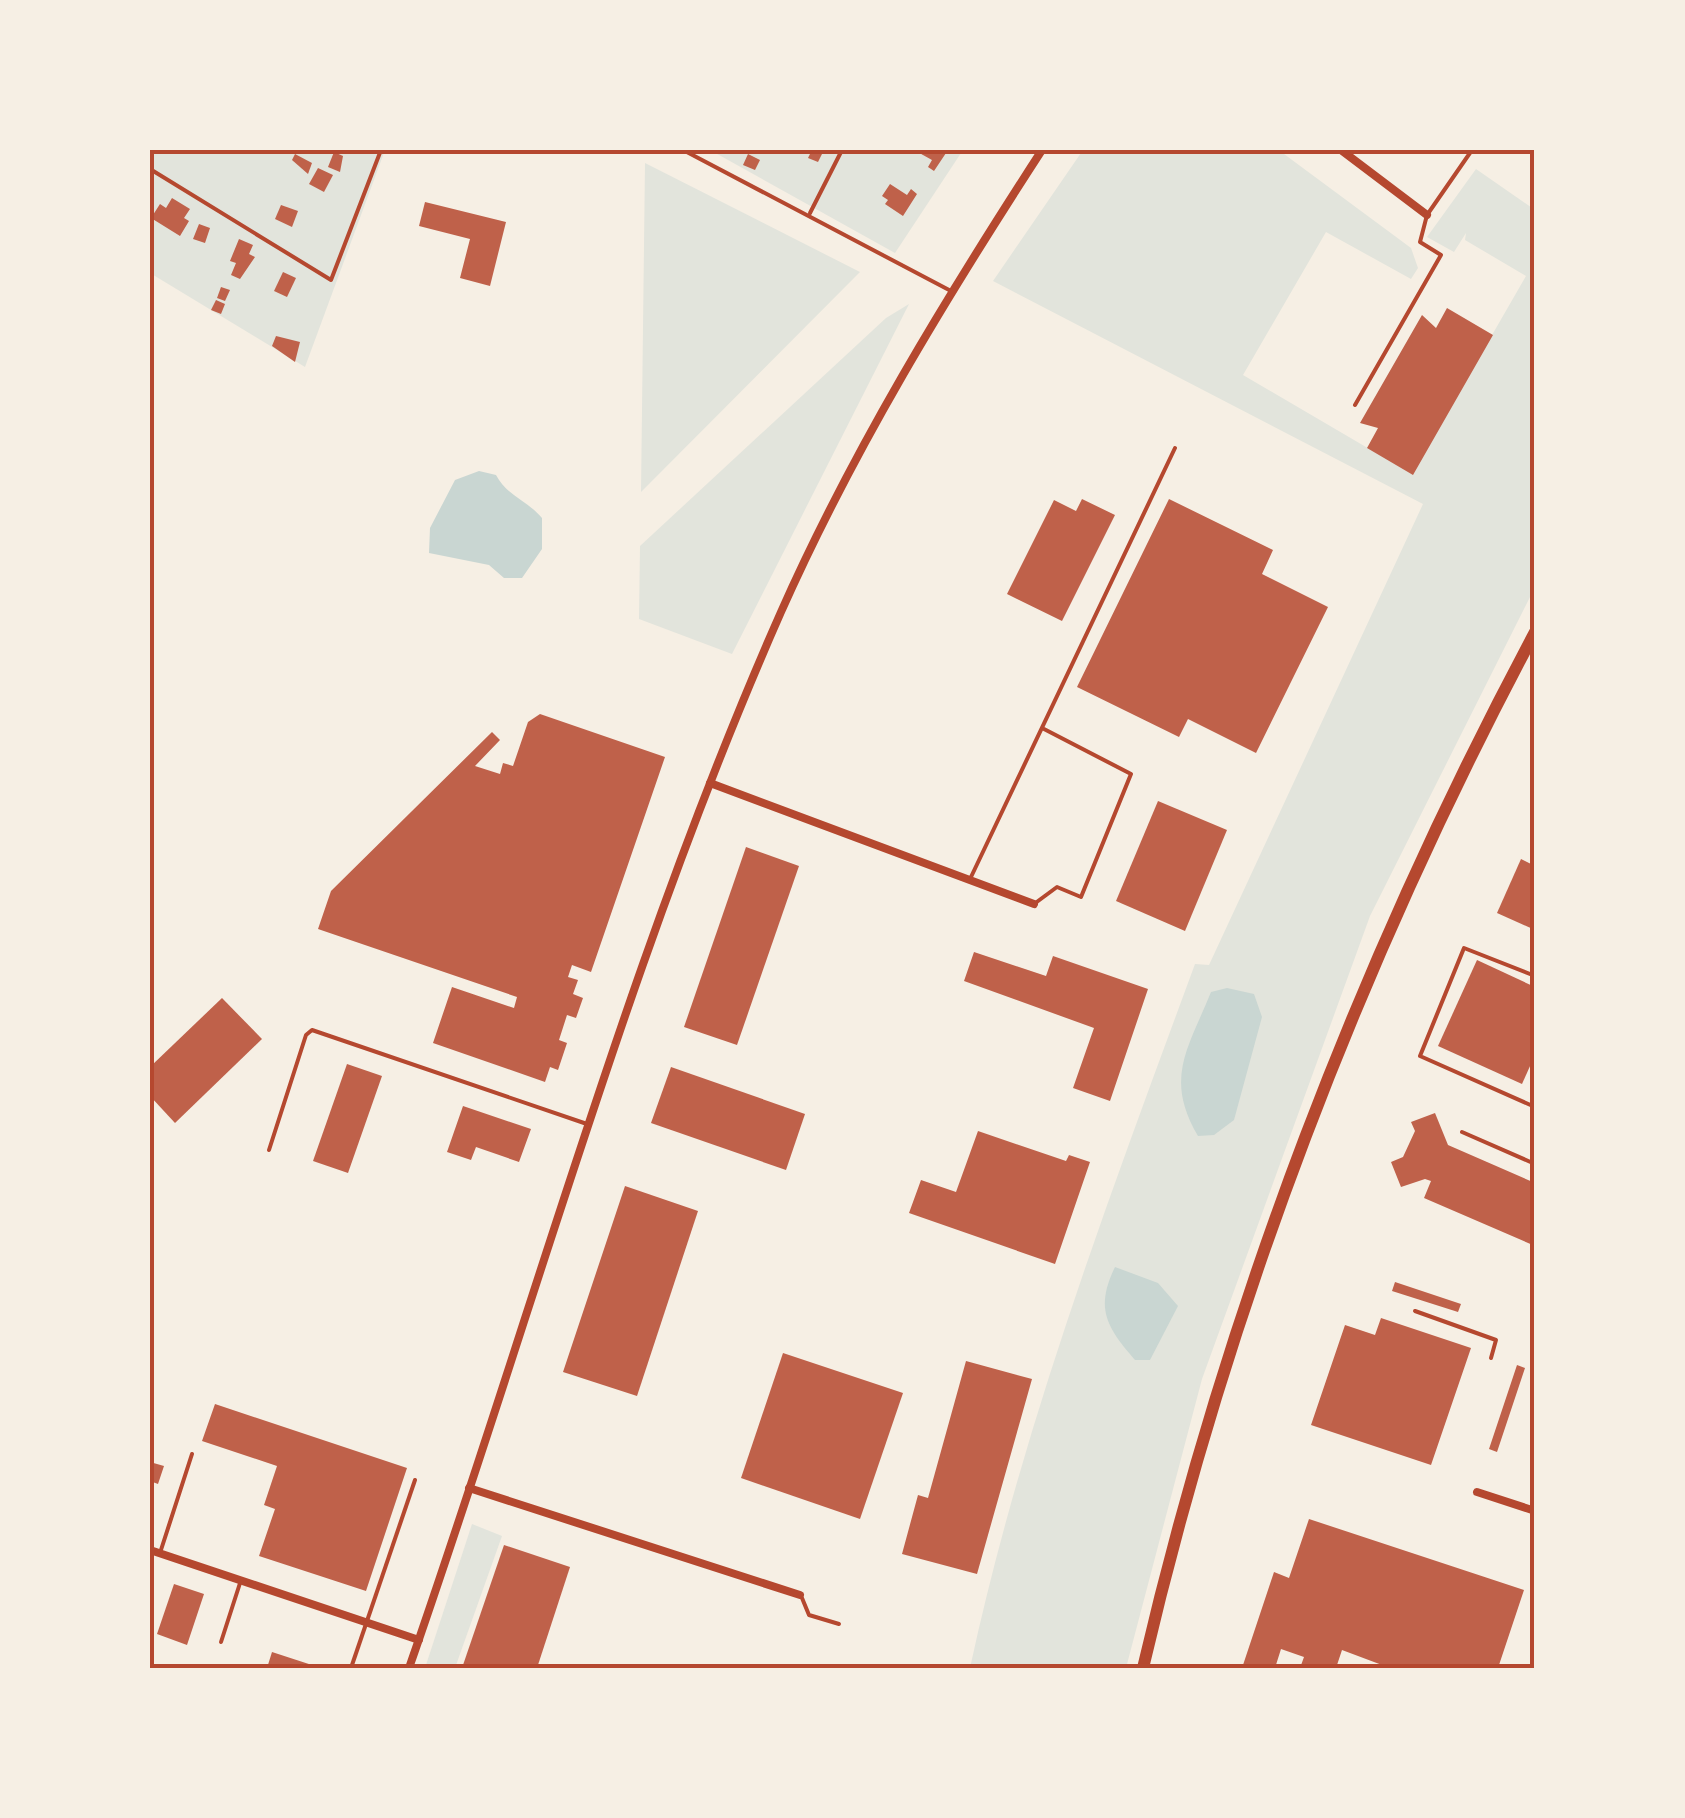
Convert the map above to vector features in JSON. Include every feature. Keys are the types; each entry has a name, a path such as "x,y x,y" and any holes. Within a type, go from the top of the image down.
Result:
{"main road":[{"path":"1143,1668 1163,1583 1252,1286 1335,1058 1438,822 1535,632"}],"street":[{"path":"409,1668 710,783 782,610 865,444 951,291 1042,150"},
{"path":"1342,150 1426,215"},
{"path":"710,783 1034,904"},
{"path":"469,1488 800,1594"},
{"path":"1477,1492 1535,1512"},
{"path":"155,1551 418,1640"}],"lane":[{"path":"150,169 331,280 380,150"},
{"path":"682,150 810,213 951,291"},
{"path":"810,213 842,150"},
{"path":"1355,405 1442,255 1420,242 1426,215 1472,150"},
{"path":"968,882 1175,448"},
{"path":"1034,904 1057,887 1082,896 1131,774 1043,728"},
{"path":"1535,976 1464,948 1420,1056 1535,1107"},
{"path":"269,1150 306,1035 312,1030 592,1125"},
{"path":"1462,1132 1535,1164"},
{"path":"155,1551 192,1454"},
{"path":"351,1668 415,1480"},
{"path":"220,1642 241,1580"},
{"path":"800,1594 809,1616 839,1624"}],"path":[{"path":"1415,1311 1496,1340 1491,1358"}],"shaded area":[{"path":"150,150 385,150 305,367 150,273"},
{"path":"710,150 963,150 895,253"},
{"path":"1083,150 1286,150 1284,154 1411,248 1418,268 1411,279 1326,232 1243,375 1412,474 1526,276 1465,240 1466,233 1454,252 1427,237 1476,169 1535,210 1535,587 1370,916 1202,1379 1126,1668 970,1668 1015,1489 1070,1312 1195,964 1209,965 1423,504 993,281"},
{"path":"645,163 860,272 641,492"},
{"path":"909,304 732,654 639,619 640,546 886,318"},
{"path":"479,471 496,475 542,518 542,549 522,578 504,578 489,565 429,553 430,528 455,480"},
{"path":"1227,988 1254,994 1262,1017 1234,1120 1214,1135 1198,1136 1182,1097 1183,1064 1211,992"},
{"path":"1115,1267 1158,1283 1178,1306 1150,1360 1135,1360 1111,1327 1105,1306"},
{"path":"472,1524 502,1536 455,1668 425,1668"}],"building":[{"path":"812,150 824,150 818,162 808,158"},
{"path":"914,150 948,150 934,171 928,167 932,160"},
{"path":"334,152 343,156 340,172 328,167"},
{"path":"295,154 312,163 308,174 292,160"},
{"path":"748,154 760,160 755,170 743,165"},
{"path":"318,168 333,175 324,192 309,184"},
{"path":"890,184 907,195 911,189 917,194 903,216 885,204 888,200 882,196"},
{"path":"172,198 190,209 184,218 189,221 180,236 151,218 160,204 166,208"},
{"path":"425,202 506,222 490,286 460,278 470,239 419,226"},
{"path":"281,205 298,211 292,227 275,219"},
{"path":"199,224 210,228 205,243 193,239"},
{"path":"239,239 253,245 249,254 255,257 240,279 231,275 236,263 230,261"},
{"path":"283,272 296,278 287,297 274,291"},
{"path":"221,287 230,290 225,301 217,298"},
{"path":"216,300 225,304 221,314 211,310"},
{"path":"1447,308 1493,335 1413,475 1367,448 1378,428 1360,423 1422,315 1436,328"},
{"path":"276,336 300,342 295,362 272,346"},
{"path":"1082,499 1115,515 1062,621 1007,594 1054,500 1076,511"},
{"path":"1169,499 1273,550 1262,574 1328,607 1256,753 1188,719 1179,737 1077,687"},
{"path":"540,714 665,757 591,972 572,965 568,977 578,980 573,994 583,998 576,1018 567,1015 559,1040 567,1043 558,1070 550,1067 545,1082 433,1043 452,987 514,1008 517,997 318,929 331,891 492,732 500,740 475,766 500,774 503,763 513,766 528,722"},
{"path":"1158,801 1227,830 1185,931 1116,901"},
{"path":"746,847 799,866 737,1045 684,1027"},
{"path":"1521,859 1535,866 1535,930 1497,913"},
{"path":"974,952 1046,976 1053,956 1148,989 1110,1101 1073,1088 1094,1028 964,981"},
{"path":"1477,960 1535,987 1535,1055 1522,1084 1438,1046"},
{"path":"222,998 262,1039 175,1123 150,1096 150,1067"},
{"path":"347,1064 382,1076 348,1173 313,1161"},
{"path":"671,1067 805,1114 786,1170 651,1123"},
{"path":"463,1106 531,1129 519,1162 476,1147 471,1160 447,1152"},
{"path":"1435,1113 1448,1145 1535,1183 1535,1246 1424,1198 1431,1181 1425,1179 1401,1187 1391,1162 1403,1157 1415,1131 1411,1122"},
{"path":"978,1131 1066,1161 1069,1155 1090,1162 1055,1264 909,1213 921,1180 956,1192"},
{"path":"625,1186 698,1211 637,1396 563,1372"},
{"path":"1395,1282 1461,1304 1458,1312 1392,1291"},
{"path":"1381,1318 1471,1348 1431,1465 1311,1425 1345,1325 1375,1335"},
{"path":"783,1353 903,1393 860,1519 741,1478"},
{"path":"966,1361 1032,1379 977,1574 902,1554 918,1495 928,1498"},
{"path":"1517,1365 1525,1368 1497,1452 1489,1449"},
{"path":"215,1404 407,1468 366,1591 259,1556 275,1509 264,1505 277,1466 202,1441"},
{"path":"150,1462 164,1466 158,1484 150,1481"},
{"path":"1309,1519 1524,1590 1498,1668 1390,1668 1342,1650 1336,1668 1300,1668 1304,1657 1281,1649 1275,1668 1242,1668 1274,1572 1289,1578"},
{"path":"504,1545 570,1567 537,1668 462,1668"},
{"path":"174,1584 204,1594 187,1645 157,1634"},
{"path":"272,1652 318,1667 318,1668 267,1668"}]}
